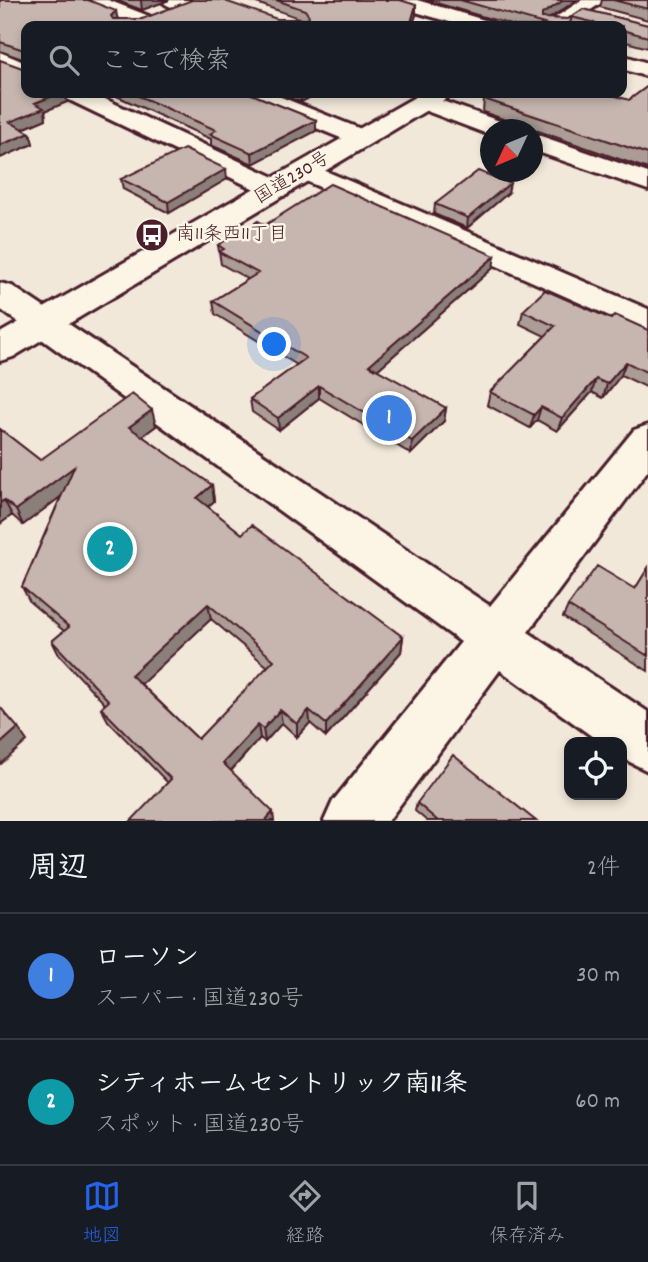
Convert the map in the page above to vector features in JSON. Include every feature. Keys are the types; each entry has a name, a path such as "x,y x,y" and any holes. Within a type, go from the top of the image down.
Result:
{"main road":[{"path":"90,0 130,21"},
{"path":"396,0 467,21"},
{"path":"138,21 183,1"},
{"path":"564,21 593,9"},
{"path":"627,64 648,70"},
{"path":"84,98 277,189"},
{"path":"263,98 362,138"},
{"name":"国道230号","path":"0,349 430,98"},
{"path":"434,98 480,120"},
{"path":"543,145 648,182"},
{"path":"307,171 648,322"},
{"path":"0,293 648,744"},
{"path":"353,821 648,440"}],"building":[{"path":"0,0 88,0 116,11 111,16 113,19 142,19 192,0 222,0 277,19 307,19 309,16 305,10 276,0 400,0 416,5 411,21 21,21 21,49 0,42"},
{"path":"460,0 564,0 542,14 542,18 568,19 583,9 648,25 648,37 627,31 627,21 588,21 572,17 571,21 534,21"},
{"path":"613,0 648,0 648,9"},
{"path":"0,60 21,68 21,98 48,98 35,103 44,108 10,122 30,133 0,145"},
{"path":"648,86 648,154 484,99 622,98 629,100"},
{"path":"143,98 261,98 316,120 252,153 210,134 216,130"},
{"path":"184,149 226,169 168,202 121,179"},
{"path":"478,171 480,182 510,183 468,218 435,204"},
{"path":"330,184 495,256 369,365 446,408 412,441 319,386 278,418 250,399 306,358 213,301 258,273 219,252 224,249 218,245 258,221 265,225"},
{"path":"545,290 611,319 615,315 648,330 648,373 626,362 607,384 596,379 562,418 541,407 534,415 490,392 555,326 523,311"},
{"path":"132,394 152,410 129,427 212,485 197,498 242,534 252,525 403,637 326,724 309,710 297,724 280,710 263,729 258,725 223,763 273,812 265,821 131,821 171,779 101,708 109,701 52,641 69,627 22,587 74,467 16,510 4,500 0,503 0,429 40,460","holes":["208,604 274,660 198,739 131,675"]},
{"path":"597,566 635,589 648,568 648,656 568,606"},
{"path":"0,707 18,728 0,744"},
{"path":"453,755 536,821 438,821 417,803"}],"place":[{"name":"南11条西11丁目","path":"152,235"},
{"name":"ローソン","path":"389,418"},
{"name":"シティホームセントリック南11条","path":"110,549"}]}
